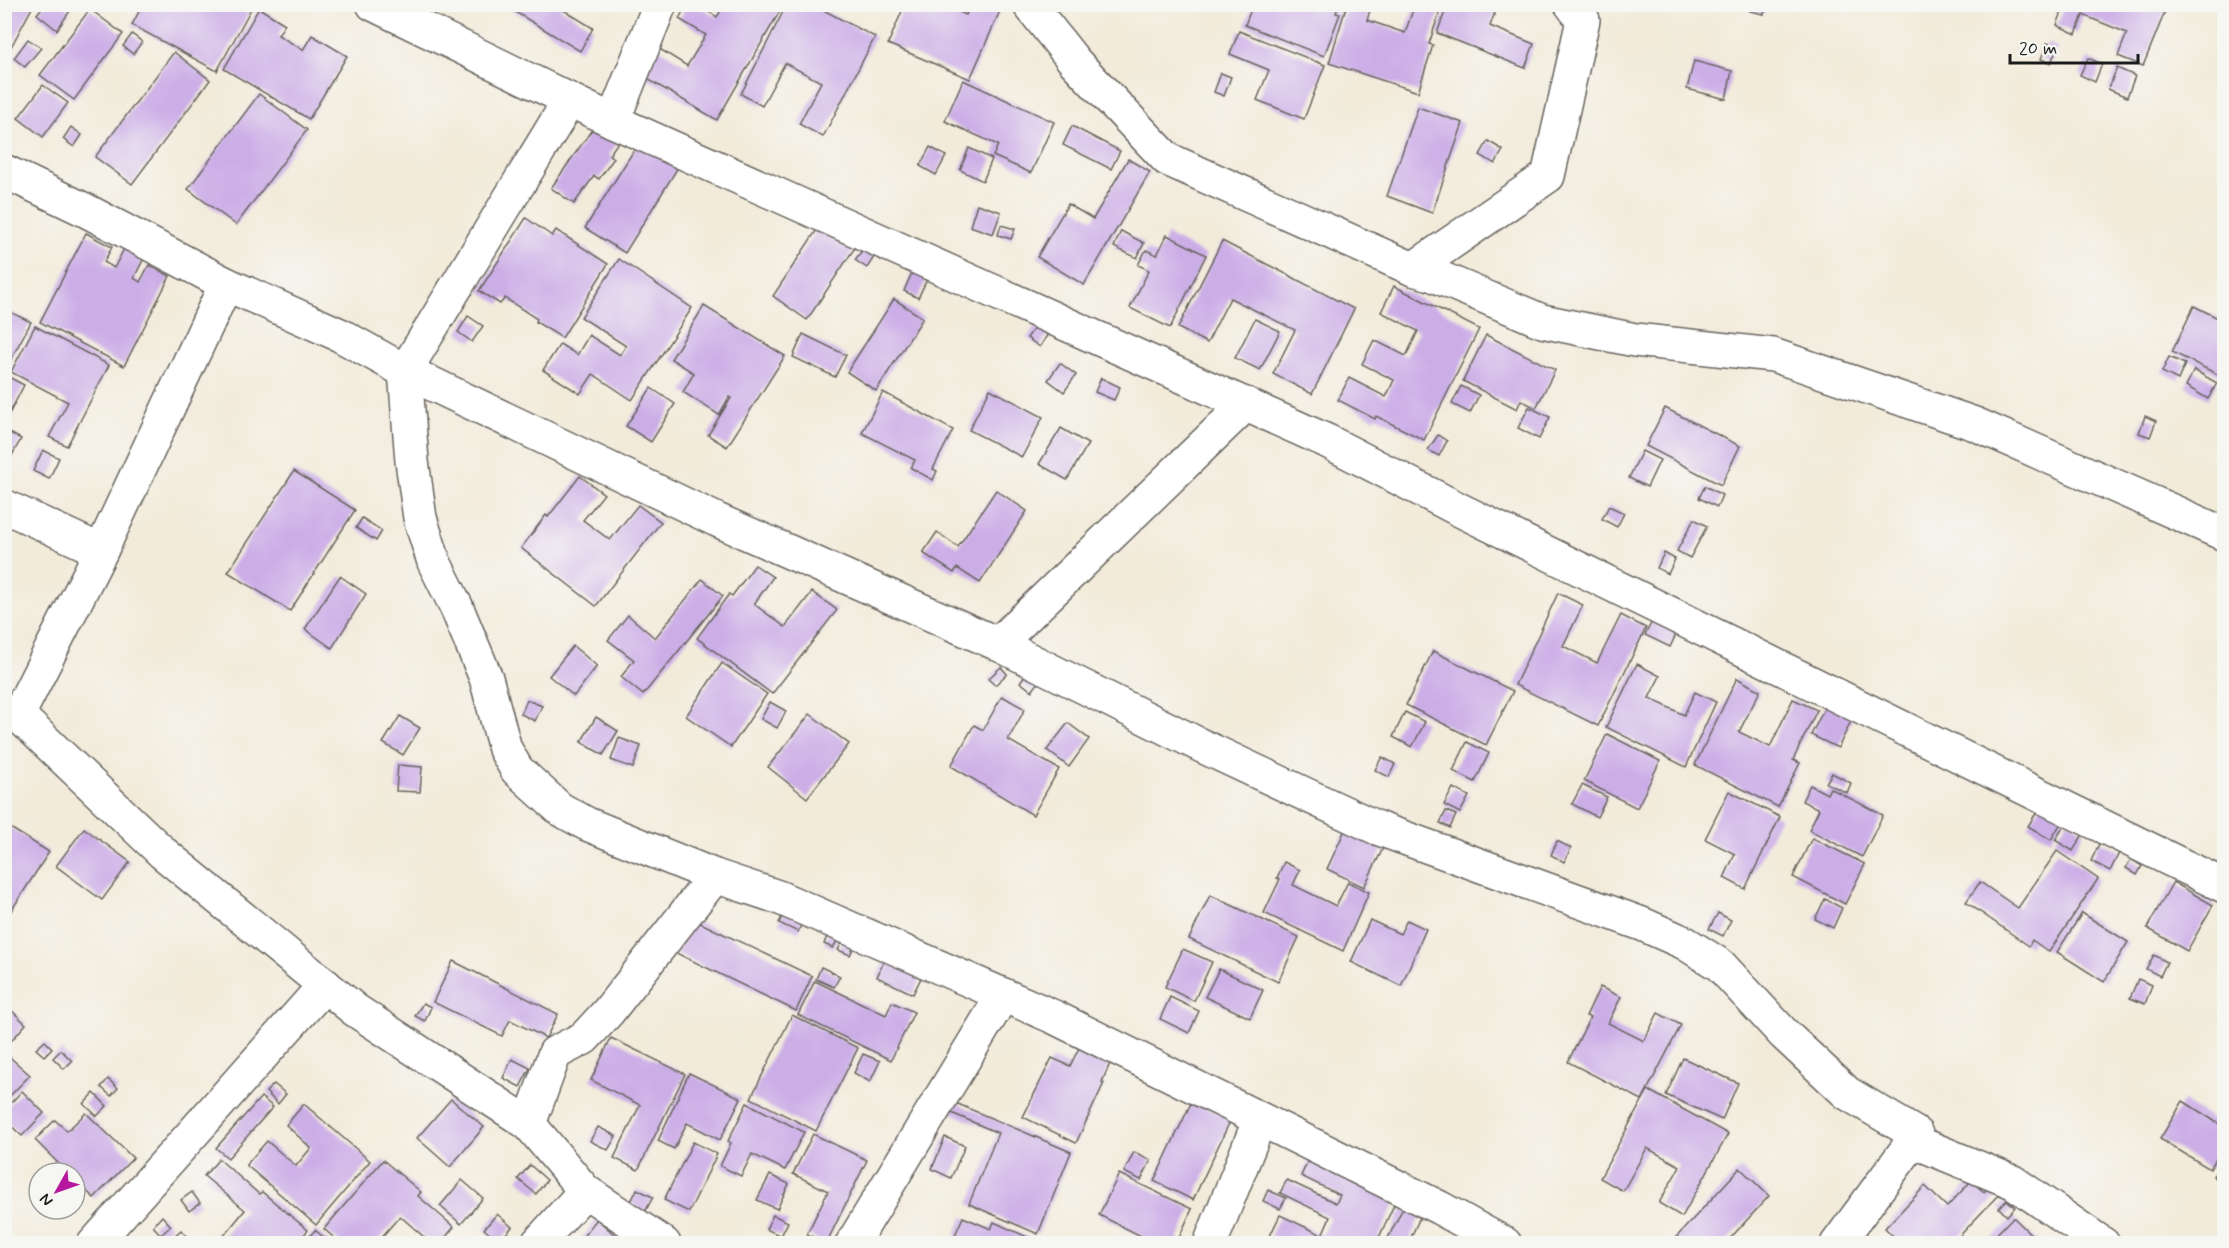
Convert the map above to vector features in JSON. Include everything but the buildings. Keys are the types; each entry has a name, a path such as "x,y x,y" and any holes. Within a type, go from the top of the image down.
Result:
{"street":[{"path":"373,4 569,101 1327,441 1460,510 2224,886"},
{"path":"613,121 660,4"},
{"path":"1029,4 1075,62 1167,159 1413,269 1431,274 1542,321 1635,340 1773,355 1975,424 2224,534"},
{"path":"1413,269 1548,176 1583,20 1571,4"},
{"path":"569,101 405,371 412,462 420,518 434,562 456,606 486,678 505,748 518,770 560,808 587,824 715,876 778,897 1054,1017 1440,1208 1505,1244"},
{"path":"4,171 87,211 226,284 340,335 405,371 717,520 998,644 1202,746 1377,828 1631,920 1685,943 1720,964 1784,1035 1847,1093 1916,1134 1837,1244"},
{"path":"226,284 100,551 11,723 163,854 356,1010 530,1124 585,1191 664,1244"},
{"path":"998,644 1246,404"},
{"path":"4,506 100,551"},
{"path":"530,1124 555,1053 584,1038 608,1012 715,876"},
{"path":"94,1244 325,985"},
{"path":"852,1244 1003,995"},
{"path":"1210,1244 1260,1119"},
{"path":"1913,1141 2013,1182 2103,1244"},
{"path":"537,1244 585,1191"}]}
